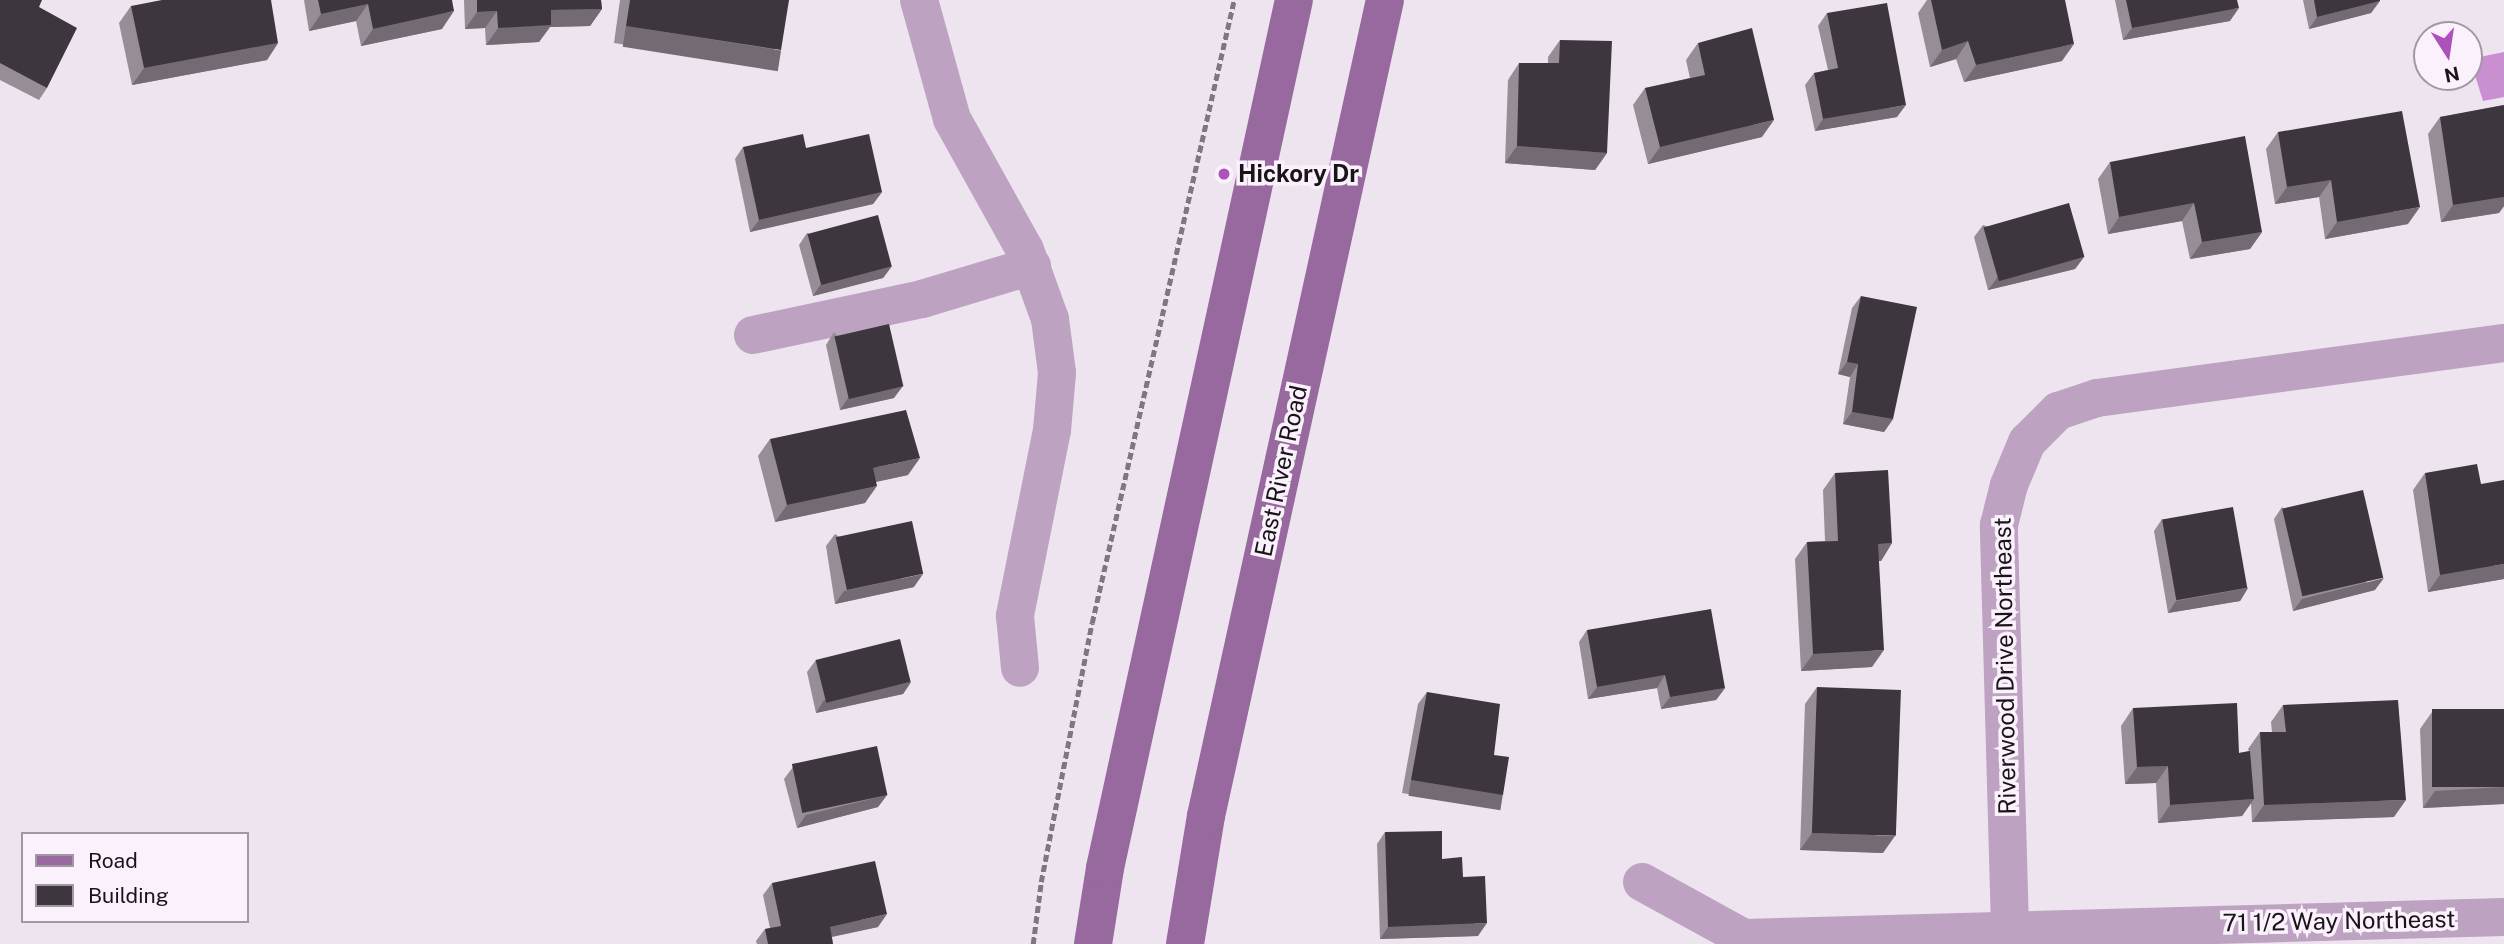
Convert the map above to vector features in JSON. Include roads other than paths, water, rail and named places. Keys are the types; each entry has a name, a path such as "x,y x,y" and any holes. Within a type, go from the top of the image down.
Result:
{"main road":[{"path":"1093,944 1111,841 1294,0"},
{"name":"East River Road","path":"1185,944 1211,791 1385,0"}],"street":[{"path":"919,0 952,119 1032,266 1050,319 1057,373 1052,430 1015,615 1020,668"},
{"path":"753,335 922,299 1032,266"},
{"name":"Riverwood Drive Northeast","path":"2010,928 1999,525 2009,485 2027,442 2058,411 2097,398 2504,343"},
{"name":"71 1/2 Way Northeast","path":"1642,882 1744,938 2010,928 2461,931 2504,917"}],"place":[{"name":"Hickory Dr","path":"1224,174"}]}
